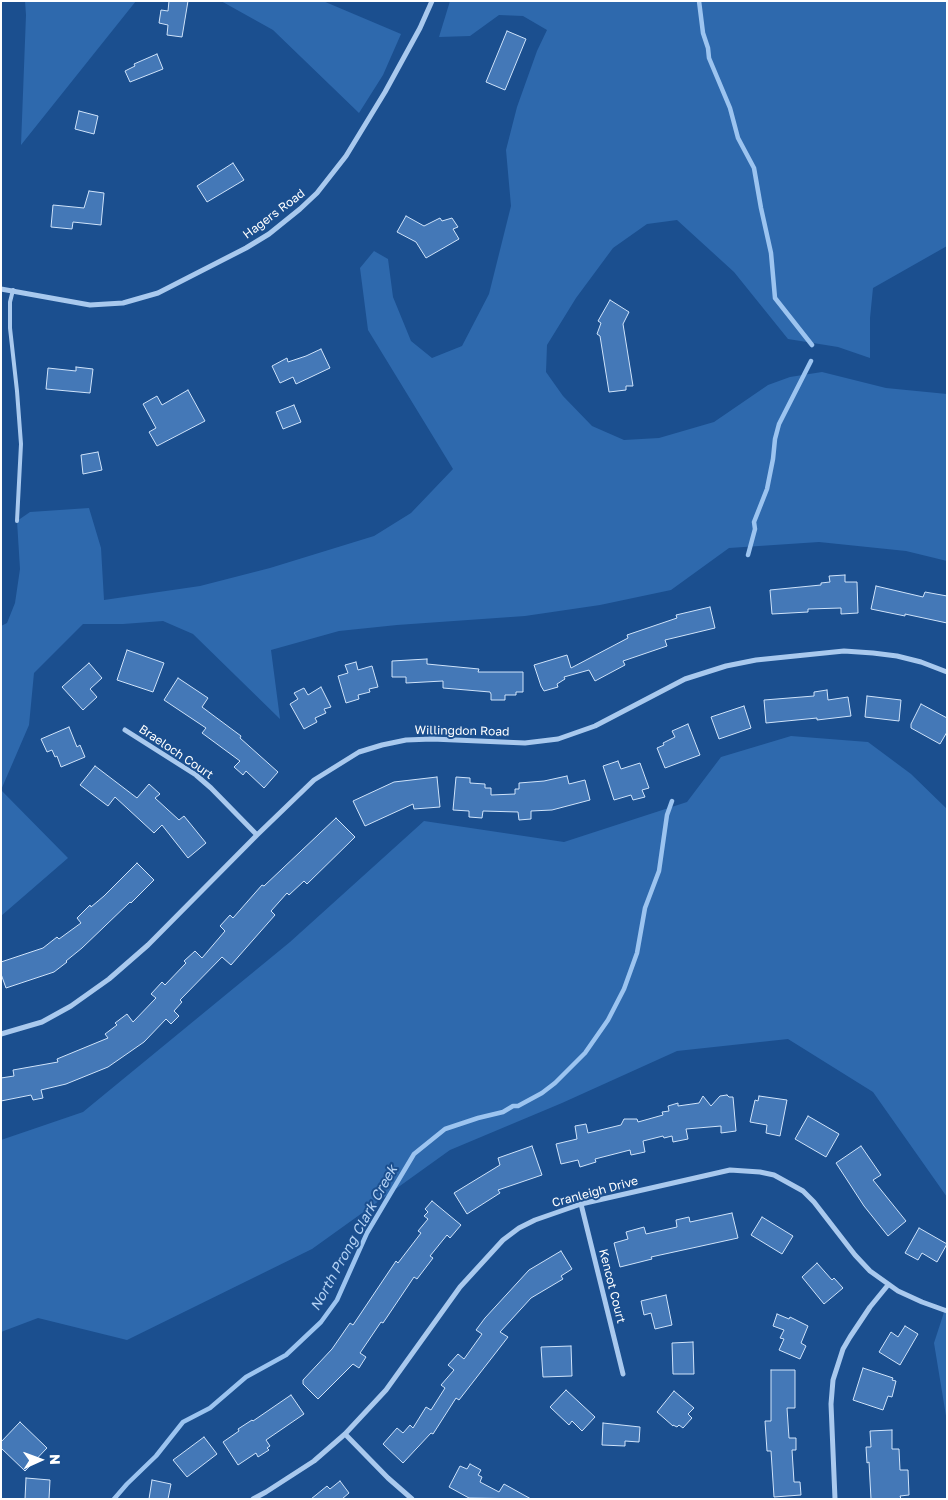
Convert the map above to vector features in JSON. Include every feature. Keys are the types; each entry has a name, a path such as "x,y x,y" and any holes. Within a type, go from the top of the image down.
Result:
{"street":[{"name":"Hagers Road","path":"1,288 90,305 130,302 158,293 246,248 269,234 317,193 346,156 385,92 420,28 432,1"},
{"name":"Willingdon Road","path":"1,1034 42,1022 71,1006 109,979 148,944 314,780 359,752 406,740 432,739 525,743 558,739 595,726 685,679 726,666 772,657 844,651 873,653 921,662 947,672"},
{"name":"Braeloch Court","path":"125,730 196,775 257,835"},
{"name":"Cranleigh Drive","path":"253,1499 314,1461 345,1434 386,1390 460,1286 491,1252 520,1228 551,1214 581,1204 730,1170 760,1172 774,1176 803,1191 825,1214 855,1255 870,1271 888,1285 922,1302 947,1311"},
{"name":"Kencot Court","path":"581,1204 623,1374"},
{"path":"835,1499 831,1404 833,1380 843,1349 870,1307 888,1285"},
{"path":"345,1434 388,1478 412,1499"}],"lane":[{"path":"13,290 10,302 10,328 21,444 17,521"}],"shaded area":[{"path":"25,1 136,1 21,145 26,15"},
{"path":"221,1 323,1 401,34 383,75 359,113 273,30"},
{"path":"450,1 947,1 947,246 873,288 870,318 870,358 838,347 788,339 734,272 677,220 647,224 613,248 576,298 547,345 546,372 563,396 592,426 624,440 659,438 714,422 768,385 790,377 822,372 886,388 947,394 947,561 906,551 819,542 729,548 671,590 600,605 525,616 339,631 271,650 280,719 193,634 163,621 83,624 34,673 29,725 1,790 1,626 7,623 15,603 20,569 17,521 30,512 89,508 101,548 104,600 200,586 270,568 374,536 411,513 453,469 368,330 360,268 374,251 388,259 393,297 411,341 432,358 462,346 489,294 511,206 506,150 517,107 537,51 547,30 523,16 499,15 470,36 439,37"},
{"path":"791,736 868,742 911,774 947,809 947,1197 873,1092 788,1039 677,1051 562,1103 450,1150 312,1249 127,1340 38,1318 1,1332 1,1140 83,1112 290,942 424,821 564,842 687,802 721,757"},
{"path":"1,790 68,858 1,916"},
{"path":"947,1303 947,1422 934,1343"}],"building":[{"path":"169,1 188,1 182,37 167,35 168,25 159,23 161,10 168,11"},
{"path":"507,31 526,39 505,90 486,82"},
{"path":"157,54 163,69 130,82 125,71 135,66 134,64"},
{"path":"79,111 98,116 94,134 75,129"},
{"path":"233,163 244,180 207,202 197,186"},
{"path":"89,191 104,193 101,225 73,222 72,229 51,227 53,205 84,208"},
{"path":"406,216 424,226 440,218 442,221 452,218 458,227 453,229 459,239 426,258 416,242 397,232"},
{"path":"610,300 629,312 623,324 633,386 626,386 626,390 609,392 600,336 597,334 601,323 598,321"},
{"path":"321,349 330,368 296,384 293,377 280,383 272,366 287,358 288,362"},
{"path":"76,367 93,369 90,393 46,389 48,368 76,371"},
{"path":"188,390 205,421 157,446 149,432 156,428 143,404 157,396 162,405"},
{"path":"294,405 301,422 283,429 276,412"},
{"path":"98,452 102,470 83,474 81,455"},
{"path":"845,575 845,582 857,582 858,613 841,614 841,608 808,609 808,612 772,614 770,590 821,585 821,583 830,582 829,576"},
{"path":"876,586 923,597 925,592 947,596 947,623 871,609"},
{"path":"710,607 715,628 665,640 667,646 623,661 625,665 595,681 589,670 564,677 565,679 557,684 558,687 544,691 541,686 534,665 567,655 571,668 628,638 627,635 677,618 676,615"},
{"path":"127,650 164,663 153,692 117,680"},
{"path":"427,659 427,664 479,669 478,672 523,672 523,692 516,692 516,695 505,695 505,700 491,700 490,692 443,688 443,681 406,683 406,677 392,677 392,661"},
{"path":"356,662 358,670 372,666 378,687 369,689 370,692 358,695 359,699 346,703 338,676 348,673 345,665"},
{"path":"89,663 102,678 90,689 97,697 83,710 62,687"},
{"path":"178,678 208,698 202,707 241,736 240,738 278,772 264,788 246,771 243,775 234,767 240,761 202,733 206,728 164,700"},
{"path":"321,687 331,707 324,709 326,713 315,718 317,722 304,729 290,704 298,699 294,693 304,688 308,695"},
{"path":"827,690 828,700 848,697 851,716 766,723 764,700 814,696 814,692"},
{"path":"867,696 901,700 899,721 865,717"},
{"path":"921,704 947,718 947,732 940,744 911,728 911,724"},
{"path":"744,706 751,728 719,739 711,717"},
{"path":"688,724 700,755 665,768 657,748 675,737 672,731"},
{"path":"69,727 77,747 80,745 85,757 61,767 57,756 55,757 52,750 47,752 41,739"},
{"path":"618,761 621,769 640,763 649,788 642,790 645,797 633,800 631,795 614,800 603,766"},
{"path":"95,766 137,798 149,784 160,794 155,798 179,820 184,816 206,843 188,858 162,825 154,833 115,797 108,806 80,785"},
{"path":"567,776 569,784 585,780 590,800 552,810 531,811 531,819 519,820 518,812 483,811 482,818 469,817 469,811 453,810 456,777 470,778 470,783 485,784 485,788 491,788 491,795 515,794 515,789 519,789 519,783 544,781"},
{"path":"437,777 440,807 414,809 413,804 365,826 353,801 394,782"},
{"path":"336,818 355,837 307,884 304,881 289,895 287,893 271,911 275,915 231,965 222,957 180,1000 182,1002 174,1011 179,1016 171,1024 166,1019 144,1042 108,1067 66,1084 41,1090 43,1098 33,1100 31,1095 1,1101 1,1078 14,1076 13,1070 58,1062 57,1059 108,1038 105,1034 127,1014 133,1022 156,998 151,994 162,982 165,985 186,963 184,961 195,951 202,958 225,931 220,926 230,915 233,918 262,885 264,886"},
{"path":"137,863 154,880 131,903 54,972 6,988 1,974 1,962 43,948 81,923 77,918 90,905 91,907 104,896"},
{"path":"727,1095 733,1097 736,1131 721,1133 721,1126 686,1129 688,1139 673,1142 672,1136 664,1138 663,1136 643,1141 645,1152 631,1155 630,1150 595,1159 596,1162 580,1167 578,1160 561,1164 556,1144 577,1139 575,1126 586,1124 588,1133 621,1125 624,1119 637,1119 638,1122 663,1115 662,1112 669,1111 668,1106 678,1103 678,1106 699,1103 703,1096 711,1106 720,1096"},
{"path":"759,1096 787,1100 780,1136 766,1133 767,1125 750,1122 755,1100 758,1101"},
{"path":"808,1116 839,1134 826,1157 795,1139"},
{"path":"532,1146 542,1175 498,1190 500,1193 467,1214 454,1193 500,1165 498,1158"},
{"path":"861,1146 881,1175 873,1180 906,1221 888,1236 864,1206 836,1163"},
{"path":"432,1201 461,1225 450,1238 447,1235 430,1256 433,1258 417,1279 414,1277 383,1323 381,1322 360,1353 366,1357 359,1368 353,1364 318,1399 303,1384 303,1380 332,1349 350,1323 353,1325 396,1261 398,1263 421,1233 418,1231 428,1219 424,1216 428,1212 425,1209"},
{"path":"732,1213 738,1238 651,1257 652,1259 620,1267 614,1243 628,1239 626,1232 644,1227 646,1234 677,1227 676,1220 689,1217 690,1222"},
{"path":"762,1217 793,1236 782,1254 751,1235"},
{"path":"919,1228 947,1244 937,1262 922,1253 918,1260 905,1253"},
{"path":"561,1251 572,1269 561,1276 563,1279 531,1298 500,1332 508,1337 459,1400 456,1398 433,1434 431,1433 403,1463 383,1444 397,1428 403,1433 410,1425 413,1428 426,1407 431,1410 445,1388 441,1385 454,1370 448,1365 458,1354 464,1359 482,1334 476,1330 485,1318 529,1270"},
{"path":"817,1263 832,1280 834,1278 843,1288 824,1304 802,1277"},
{"path":"666,1295 672,1325 655,1329 651,1313 644,1315 641,1301"},
{"path":"777,1314 789,1319 790,1317 808,1326 801,1343 806,1346 800,1359 779,1350 784,1339 780,1338 784,1330 773,1326"},
{"path":"905,1326 918,1334 900,1365 879,1352 891,1332 898,1337"},
{"path":"693,1342 694,1374 673,1374 672,1343"},
{"path":"571,1346 572,1376 543,1377 541,1347"},
{"path":"863,1368 893,1378 892,1380 896,1381 892,1397 888,1396 883,1410 853,1400"},
{"path":"771,1370 795,1370 795,1408 787,1408 789,1438 796,1438 796,1450 792,1450 794,1482 800,1482 801,1495 774,1497 771,1451 767,1451 765,1421 771,1421"},
{"path":"566,1390 595,1417 582,1431 572,1421 569,1425 550,1407"},
{"path":"674,1391 694,1408 688,1414 692,1418 683,1428 679,1425 677,1427 673,1426 657,1412"},
{"path":"291,1395 304,1414 266,1440 270,1446 267,1448 269,1450 258,1457 256,1453 238,1465 223,1442 239,1431 238,1429"},
{"path":"20,1422 47,1448 25,1471 1,1448 1,1442"},
{"path":"603,1423 640,1427 639,1442 625,1441 625,1446 602,1445"},
{"path":"892,1430 892,1449 899,1449 900,1470 908,1470 909,1495 900,1496 901,1499 871,1499 869,1462 867,1463 866,1447 871,1447 870,1431"},
{"path":"204,1437 217,1454 187,1477 173,1460"},
{"path":"470,1464 481,1470 478,1475 482,1477 480,1482 499,1492 504,1484 531,1499 469,1498 449,1487 460,1466 467,1469"},
{"path":"26,1478 50,1480 49,1499 25,1499"},
{"path":"152,1480 171,1484 168,1499 149,1499"},
{"path":"340,1481 349,1493 342,1499 311,1499 327,1486 330,1489"}],"waterway":[{"name":"North Prong Clark Creek","path":"699,1 703,33 709,58 730,108 738,138 754,168 771,253 775,298 812,345"},
{"name":"North Prong Clark Creek","path":"748,555 755,529 754,522 767,489 779,424 811,361"},
{"name":"North Prong Clark Creek","path":"114,1499 156,1456 183,1422 210,1408 246,1377 286,1355 321,1322 337,1300 367,1233 414,1154 445,1129 503,1112 542,1093 555,1083 585,1053 608,1020 624,989 637,953 645,908 659,871 667,815 672,801"}]}
